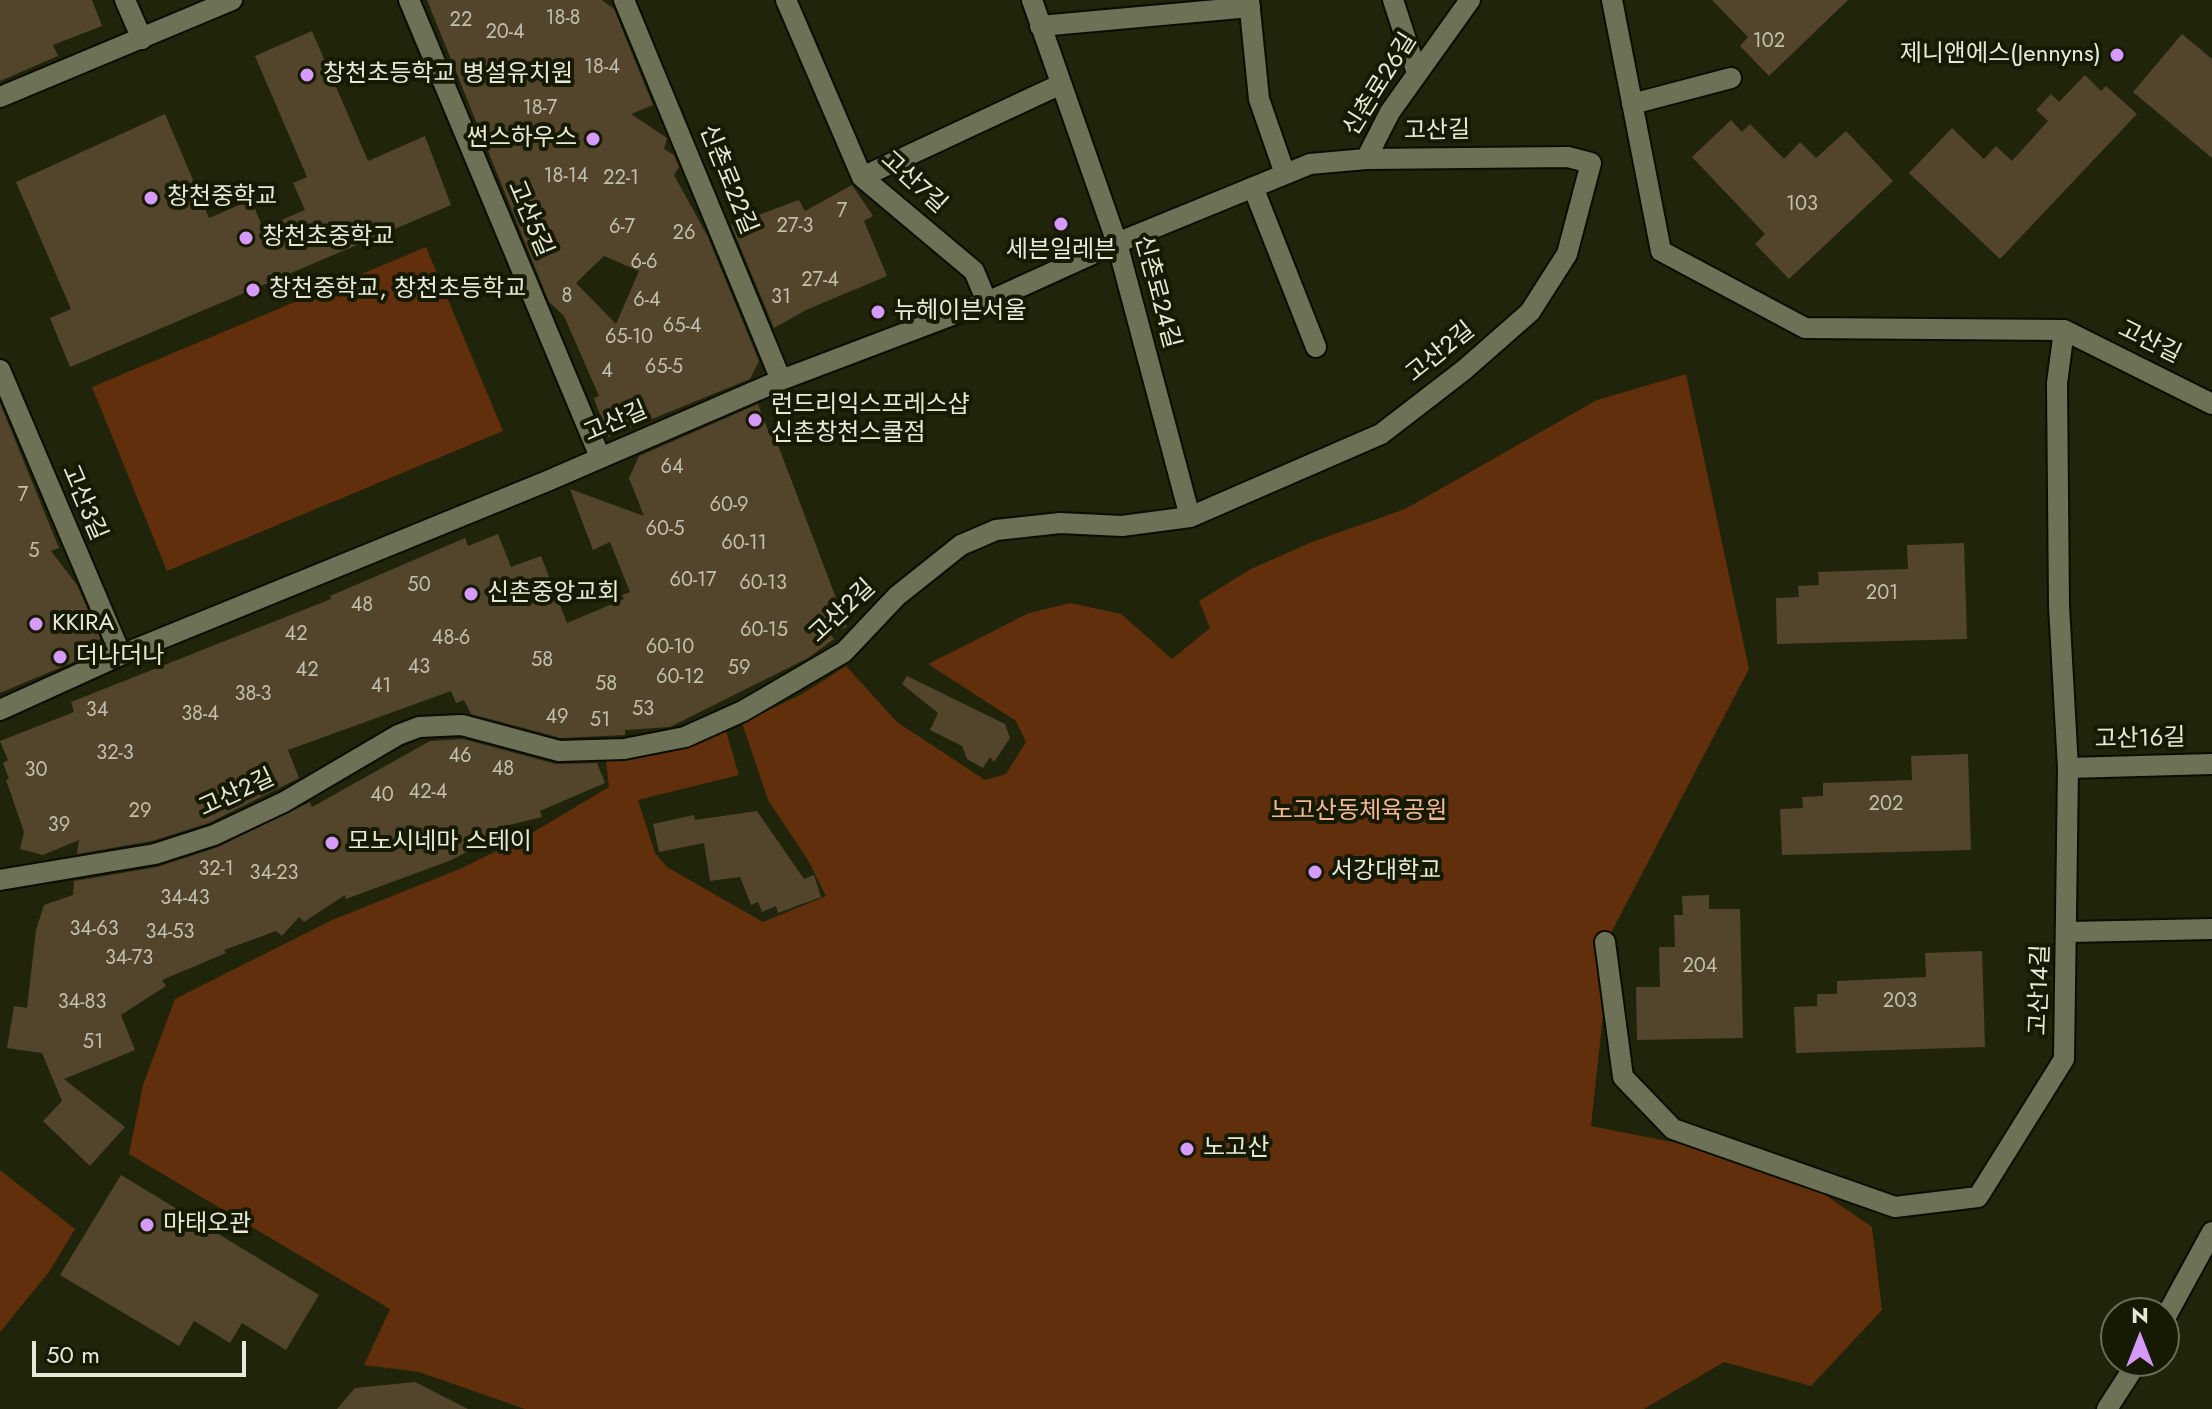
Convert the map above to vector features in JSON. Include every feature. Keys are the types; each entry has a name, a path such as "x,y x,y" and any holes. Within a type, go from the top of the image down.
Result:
{"street":[{"path":"125,0 142,39"},
{"path":"0,97 232,0"},
{"name":"고산5길","path":"409,0 600,457"},
{"name":"신촌로22길","path":"624,0 781,380"},
{"name":"고산7길","path":"786,0 862,177 974,271 987,302"},
{"name":"신촌로24길","path":"1032,0 1059,85 1117,243 1190,517"},
{"path":"1393,0 1417,73"},
{"name":"신촌로26길","path":"1366,159 1390,112 1470,0"},
{"path":"1612,0 1661,251 1805,328 2064,330"},
{"path":"1040,26 1250,4 1259,99 1285,174"},
{"path":"1632,104 1731,78"},
{"path":"862,177 1059,85"},
{"name":"고산길","path":"0,710 121,655 781,380 987,302 1117,243 1310,164 1366,159 1568,157 1591,163"},
{"name":"고산2길","path":"0,880 155,854 214,835 284,802 398,735 419,727 462,725 559,751 624,749 685,737 743,711 844,652 919,576 973,540 996,530 1060,523 1122,526 1190,517 1381,434 1464,370 1530,312 1567,254 1591,163"},
{"path":"1253,187 1316,347"},
{"name":"고산길","path":"2064,330 2212,404"},
{"name":"고산14길","path":"1605,942 1623,1077 1673,1129 1895,1207 1978,1197 2064,1059 2069,932 2068,768 2059,606 2057,383 2064,330"},
{"name":"고산3길","path":"0,370 121,655"},
{"name":"고산16길","path":"2068,768 2212,764"},
{"path":"2069,932 2212,929"},
{"path":"2177,1297 2212,1232"},
{"path":"2107,1409 2128,1377"}],"green space":[{"path":"426,247 503,431 167,571 92,387"},
{"name":"서강대학교","path":"1686,374 1749,669 1612,931 1591,1126 1779,1163 1872,1227 1882,1310 1811,1386 1724,1362 1644,1409 525,1409 419,1372 364,1365 390,1309 129,1154 143,1085 175,999 332,920 462,868 527,836 609,787 606,761 665,753 726,731 739,775 638,800 655,853 667,867 763,922 826,896 808,860 768,800 742,723 802,694 846,666 897,722 985,780 1006,774 1026,742 1016,721 928,664 1029,613 1070,603 1121,614 1172,659 1210,628 1199,601 1251,569 1312,542 1405,509 1597,400"},
{"path":"0,1170 75,1229 49,1272 0,1332"}],"building":[{"path":"0,0 92,0 102,26 53,45 58,56 0,81"},
{"path":"427,0 602,0 614,9 653,105 631,114 667,138 664,149 674,155 679,167 674,175 707,235 759,361 750,379 608,437 594,398 599,396 564,316 549,302","holes":["604,256 639,271 616,324 576,283"]},
{"path":"1712,0 1848,0 1769,76 1740,46 1748,37"},
{"path":"312,31 368,161 425,136 451,205 70,367 50,318 71,309 16,182 165,114 209,218 251,200 263,228 305,210 293,183 307,177 255,56"},
{"path":"2182,34 2212,59 2212,158 2133,92"},
{"path":"2085,75 2101,91 2106,86 2137,114 2000,259 1909,173 1952,128 1984,159 1996,146 2012,161 2048,121 2036,110 2051,94 2059,102"},
{"path":"1731,120 1742,132 1750,124 1784,159 1800,142 1816,158 1846,131 1893,181 1789,279 1755,244 1765,234 1692,157"},
{"path":"852,185 873,216 864,221 887,276 806,310 774,328 731,225 799,200 805,211"},
{"path":"0,403 59,548 51,551 77,585 100,638 90,655 0,693"},
{"path":"758,404 769,433 773,432 847,627 830,634 834,639 808,658 670,727 625,730 625,735 561,738 471,714 464,700 456,703 451,691 288,750 299,778 209,823 152,841 77,854 79,840 43,855 20,849 24,832 6,780 9,779 3,763 8,760 0,741 74,712 71,702 331,599 330,596 465,538 468,546 498,534 511,567 541,556 567,623 624,599 622,595 630,592 610,542 593,550 570,489 644,516 629,478 639,456"},
{"path":"1964,543 1967,639 1777,644 1776,598 1799,597 1798,586 1819,585 1818,572 1908,569 1907,545"},
{"path":"907,676 1005,724 1010,738 994,762 990,757 983,768 967,759 962,746 930,730 938,713 902,684"},
{"path":"463,739 556,764 597,763 605,783 540,811 542,817 497,828 499,833 472,842 475,848 449,861 346,899 345,895 304,922 299,917 282,936 276,931 224,950 226,953 162,980 166,986 121,1015 135,1050 64,1079 125,1127 90,1166 43,1121 62,1101 42,1053 7,1048 14,1006 27,1008 36,930 44,905 73,895 74,881 157,867 218,847 310,802 312,807 430,741"},
{"path":"1968,754 1971,850 1782,855 1780,809 1803,808 1802,797 1823,796 1823,783 1912,780 1911,756"},
{"path":"757,811 804,879 814,875 821,897 778,913 776,906 762,912 758,902 751,905 740,877 710,881 704,843 659,852 653,824 694,815 695,820"},
{"path":"1709,895 1709,909 1740,909 1743,1038 1637,1040 1636,987 1660,987 1659,947 1675,947 1674,915 1683,915 1682,896"},
{"path":"1982,951 1985,1047 1796,1053 1794,1007 1817,1006 1817,994 1837,994 1837,981 1926,977 1925,953"},
{"name":"마태오관","path":"121,1175 319,1295 286,1350 242,1323 230,1343 194,1321 179,1346 60,1275"},
{"path":"415,1382 468,1409 337,1409 355,1388"}],"place":[{"name":"제니앤에스(Jennyns)","path":"2117,55"},
{"name":"창천초등학교 병설유치원","path":"307,75"},
{"name":"썬스하우스","path":"593,139"},
{"name":"창천중학교","path":"151,198"},
{"name":"세븐일레븐","path":"1061,224"},
{"name":"창천초중학교","path":"246,238"},
{"name":"창천중학교, 창천초등학교","path":"253,290"},
{"name":"뉴헤이븐서울","path":"878,312"},
{"name":"런드리익스프레스샵 신촌창천스쿨점","path":"755,420"},
{"name":"신촌중앙교회","path":"471,594"},
{"name":"KKIRA","path":"36,624"},
{"name":"더나더나","path":"60,657"},
{"name":"모노시네마 스테이","path":"332,843"},
{"name":"서강대학교","path":"1315,872"},
{"name":"노고산","path":"1187,1149"},
{"name":"마태오관","path":"147,1225"}],"park label":[{"name":"노고산동체육공원","path":"1359,812"}]}
